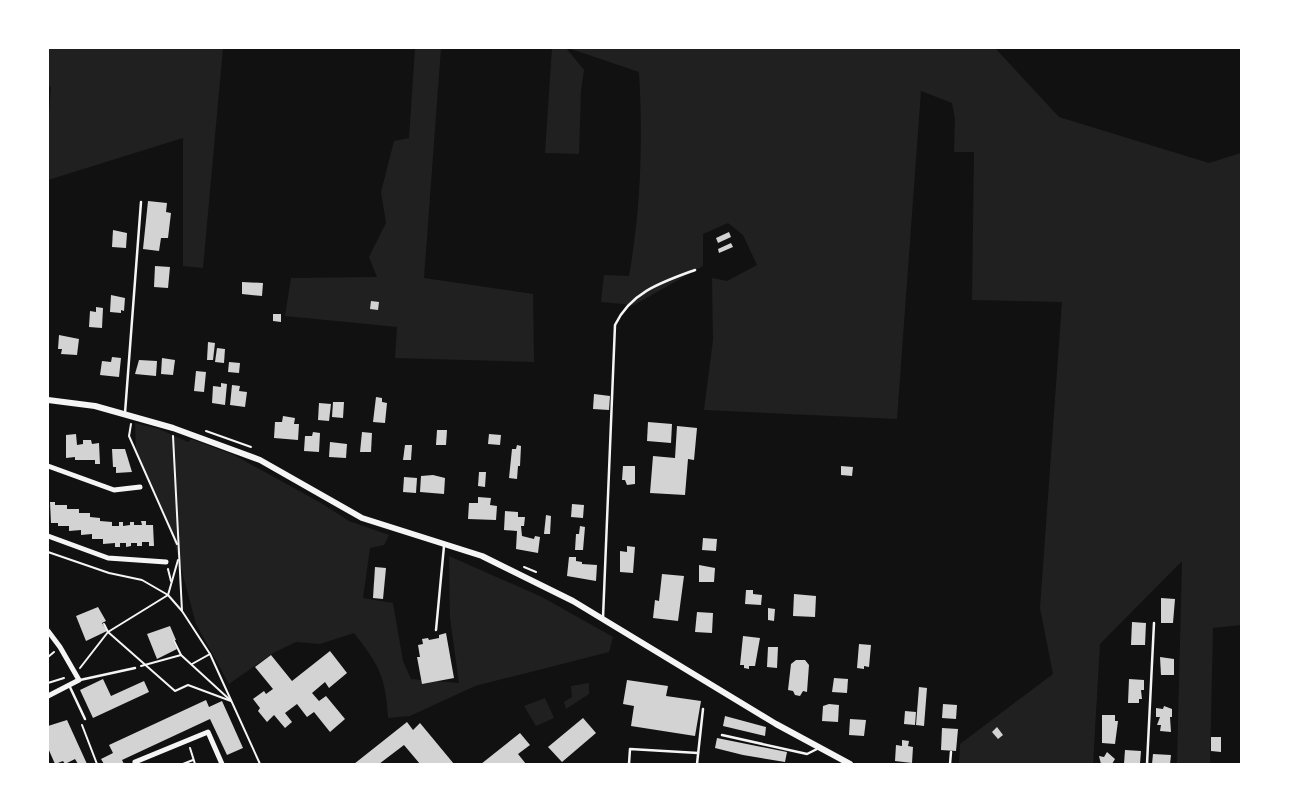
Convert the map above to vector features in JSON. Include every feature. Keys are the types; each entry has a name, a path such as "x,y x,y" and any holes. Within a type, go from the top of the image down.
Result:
{"street":[{"path":"48,400 95,406 173,428 260,460 362,518 444,546 482,556 573,601 776,724 850,764"},
{"path":"48,466 114,490 140,487"},
{"path":"48,536 112,559 166,562"},
{"path":"48,631 60,647 79,680 48,696"},
{"path":"136,764 135,762 208,732 222,764"}],"lane":[{"path":"128,416 141,202"},
{"path":"603,619 615,326 622,310 642,294 664,282 695,270"},
{"path":"436,630 444,546"},
{"path":"1147,764 1154,623"},
{"path":"79,680 135,668"},
{"path":"69,685 84,719"},
{"path":"697,764 703,709"},
{"path":"722,735 807,754 819,748"},
{"path":"629,764 630,748 698,752"},
{"path":"950,764 951,752"}],"path":[{"path":"128,416 129,436 179,547"},
{"path":"173,428 182,611"},
{"path":"48,552 109,573 142,580 168,595 182,611 210,654 260,764"},
{"path":"48,684 76,674 108,632 168,595 179,556"},
{"path":"166,562 172,583"},
{"path":"48,588 48,595"},
{"path":"104,624 108,632 175,691 188,685 231,701"},
{"path":"174,641 181,654 231,701"},
{"path":"135,668 181,654"},
{"path":"191,664 210,654"},
{"path":"84,719 82,725 97,764"},
{"path":"189,740 195,764"},
{"path":"183,764 193,760"}],"shaded area":[{"path":"48,48 223,48 203,268 183,266 183,138 48,180 48,128 51,87 48,86"},
{"path":"415,48 441,48 424,278 533,294 534,362 395,358 397,327 285,316 291,278 377,277 369,257 386,223 381,192 394,141 409,138"},
{"path":"552,48 566,48 584,70 581,91 579,154 545,153"},
{"path":"568,48 995,48 1059,117 1209,163 1241,153 1241,625 1213,628 1210,764 1177,764 1182,561 1100,644 1093,764 959,764 960,744 1053,674 1040,608 1062,302 972,300 974,152 954,152 955,119 952,103 921,91 897,419 704,410 713,340 712,278 727,281 757,265 743,235 728,223 703,234 703,266 634,305 601,302 604,275 629,276 640,174 639,72"},
{"path":"135,423 159,429 188,442 191,439 234,455 321,503 349,521 389,535 384,545 370,548 363,598 393,603 403,661 411,679 459,683 450,618 449,556 542,597 613,637 609,652 475,686 410,716 388,718 380,672 370,654 354,633 320,644 296,642 273,653 229,684 196,624 169,523 136,450"},
{"path":"589,683 589,694 566,709 564,702 572,697 571,686"},
{"path":"545,698 554,718 536,726 524,706"}],"building":[{"path":"148,201 167,203 166,212 171,213 168,238 161,238 159,251 143,249"},
{"path":"113,230 127,233 126,248 112,247"},
{"path":"729,232 731,237 718,243 716,238"},
{"path":"731,243 733,247 719,253 718,249"},
{"path":"155,266 170,267 168,288 154,287"},
{"path":"242,282 263,283 262,296 242,294"},
{"path":"111,295 125,298 124,311 121,310 121,313 110,312"},
{"path":"371,301 379,302 378,310 370,309"},
{"path":"96,307 103,308 102,328 89,327 90,311 96,312"},
{"path":"273,314 281,314 281,322 273,321"},
{"path":"59,335 79,339 77,355 61,354 62,349 58,349"},
{"path":"208,342 215,343 213,360 207,360"},
{"path":"217,348 225,349 224,363 215,362"},
{"path":"112,357 121,358 119,377 100,375 102,361 111,362"},
{"path":"162,358 175,360 173,375 161,374"},
{"path":"139,360 157,361 156,376 135,374"},
{"path":"229,362 240,363 239,373 228,372"},
{"path":"196,371 206,372 204,392 194,391"},
{"path":"221,383 227,384 225,405 212,403 213,386 221,387"},
{"path":"232,385 240,386 239,391 247,392 245,407 230,405"},
{"path":"594,394 610,396 609,410 593,409"},
{"path":"376,397 382,398 382,402 387,403 385,423 373,422"},
{"path":"333,402 344,402 343,418 332,417"},
{"path":"319,403 331,404 329,421 318,420"},
{"path":"283,416 295,418 294,424 299,424 298,440 274,438 275,422 282,422"},
{"path":"648,422 672,424 671,443 647,441"},
{"path":"677,426 697,428 694,460 688,459 685,495 650,493 653,456 675,458"},
{"path":"437,430 447,430 446,445 436,445"},
{"path":"313,432 320,433 319,452 304,451 305,436 312,436"},
{"path":"362,432 372,433 371,452 360,452"},
{"path":"76,434 77,445 83,444 83,440 91,440 92,444 99,443 100,464 95,464 95,460 75,460 75,457 66,458 66,435"},
{"path":"489,434 501,435 500,445 488,444"},
{"path":"330,442 347,444 346,458 329,457"},
{"path":"405,445 412,445 411,460 403,460"},
{"path":"517,445 521,446 517,479 509,478 512,449 516,449"},
{"path":"112,449 125,449 132,472 116,473 116,467 113,467"},
{"path":"623,466 635,466 635,484 627,485 625,480 622,480"},
{"path":"841,466 853,467 852,476 841,475"},
{"path":"479,472 486,472 485,487 478,486"},
{"path":"433,475 445,478 444,494 420,492 421,476"},
{"path":"404,477 417,478 416,493 403,492"},
{"path":"478,497 491,498 490,505 497,506 496,520 468,519 469,503 478,503"},
{"path":"50,502 55,502 55,505 67,505 67,509 79,509 79,513 90,513 90,517 100,518 100,521 112,522 112,526 119,526 119,522 123,522 123,526 130,525 130,522 134,522 134,525 142,525 141,521 146,521 146,525 153,525 154,546 149,546 149,542 142,542 142,546 137,546 137,543 131,543 131,546 126,547 126,543 120,543 120,547 115,547 115,543 103,544 103,539 92,539 92,534 81,535 81,530 69,531 69,526 58,526 58,523 51,523"},
{"path":"572,504 584,505 583,518 571,517"},
{"path":"505,511 518,512 518,517 525,517 524,526 521,526 522,536 534,539 535,536 540,537 538,553 516,549 517,531 504,530"},
{"path":"546,515 551,516 550,534 544,534"},
{"path":"580,526 585,527 583,550 575,550 576,534 579,534"},
{"path":"703,538 717,539 716,551 702,550"},
{"path":"627,546 635,547 633,573 620,572 620,551 627,552"},
{"path":"569,557 576,557 576,561 582,562 582,564 597,565 596,581 567,576"},
{"path":"699,565 715,568 714,582 699,582"},
{"path":"375,567 386,568 383,599 373,598"},
{"path":"662,574 684,576 678,621 653,618 655,600 659,601"},
{"path":"746,590 753,590 753,594 762,595 761,605 745,604"},
{"path":"794,594 816,596 815,617 793,616"},
{"path":"1161,598 1175,599 1173,623 1161,623"},
{"path":"98,607 106,621 102,623 107,631 86,641 76,616"},
{"path":"768,608 775,609 774,621 768,620"},
{"path":"697,612 713,613 712,633 695,632"},
{"path":"1132,622 1146,623 1145,645 1131,645"},
{"path":"170,626 176,640 173,641 177,649 157,659 147,634"},
{"path":"446,633 454,678 422,684 417,657 420,657 418,645 423,644 422,639 439,638 439,635"},
{"path":"743,636 760,638 755,666 749,666 749,669 744,668 744,665 740,665"},
{"path":"859,644 871,645 869,667 864,666 864,669 857,668"},
{"path":"768,647 778,647 777,668 767,667"},
{"path":"330,651 347,673 329,688 325,682 312,693 319,701 326,696 345,719 330,732 314,712 307,717 297,704 285,713 292,722 285,728 274,715 267,722 258,711 260,708 253,699 264,691 266,694 273,689 255,667 271,655 292,681"},
{"path":"1160,657 1174,659 1174,675 1161,675"},
{"path":"796,660 805,660 809,665 807,692 803,691 800,696 788,690 791,664"},
{"path":"834,678 848,679 847,693 832,692"},
{"path":"103,679 111,696 144,681 149,692 93,718 80,690"},
{"path":"1129,679 1144,680 1144,690 1141,690 1142,699 1139,699 1139,703 1128,703"},
{"path":"627,680 668,686 666,696 701,701 695,736 631,726 634,706 623,704"},
{"path":"919,687 927,688 924,726 916,725"},
{"path":"206,700 209,707 222,701 243,748 227,755 210,719 122,760 124,764 104,764 101,759 113,753 109,745"},
{"path":"829,704 839,705 838,722 822,721 823,706"},
{"path":"943,704 957,705 956,719 942,718"},
{"path":"1164,706 1172,709 1172,717 1170,717 1171,732 1160,731 1161,725 1157,725 1160,717 1156,717 1156,708 1163,709"},
{"path":"905,711 916,712 915,725 904,724"},
{"path":"1102,715 1115,715 1115,721 1118,721 1115,744 1102,743"},
{"path":"725,716 766,727 765,736 723,726"},
{"path":"583,718 596,733 562,762 548,747"},
{"path":"850,719 866,720 864,736 849,735"},
{"path":"67,720 87,764 78,764 75,759 65,764 63,761 55,764 48,748 48,726"},
{"path":"407,722 413,730 420,723 454,764 420,764 404,745 379,764 354,764"},
{"path":"997,727 1003,735 998,739 992,732"},
{"path":"942,728 958,729 956,751 941,750"},
{"path":"520,733 530,745 518,754 526,764 481,764"},
{"path":"1211,737 1221,737 1221,752 1211,751"},
{"path":"717,738 787,752 785,762 715,748"},
{"path":"902,740 909,741 908,746 913,747 912,763 895,761 896,745 902,746"},
{"path":"1125,750 1141,751 1140,764 1124,764"},
{"path":"1107,752 1115,759 1112,764 1101,764 1099,756 1104,757"},
{"path":"1153,754 1171,755 1170,764 1152,764"}]}
